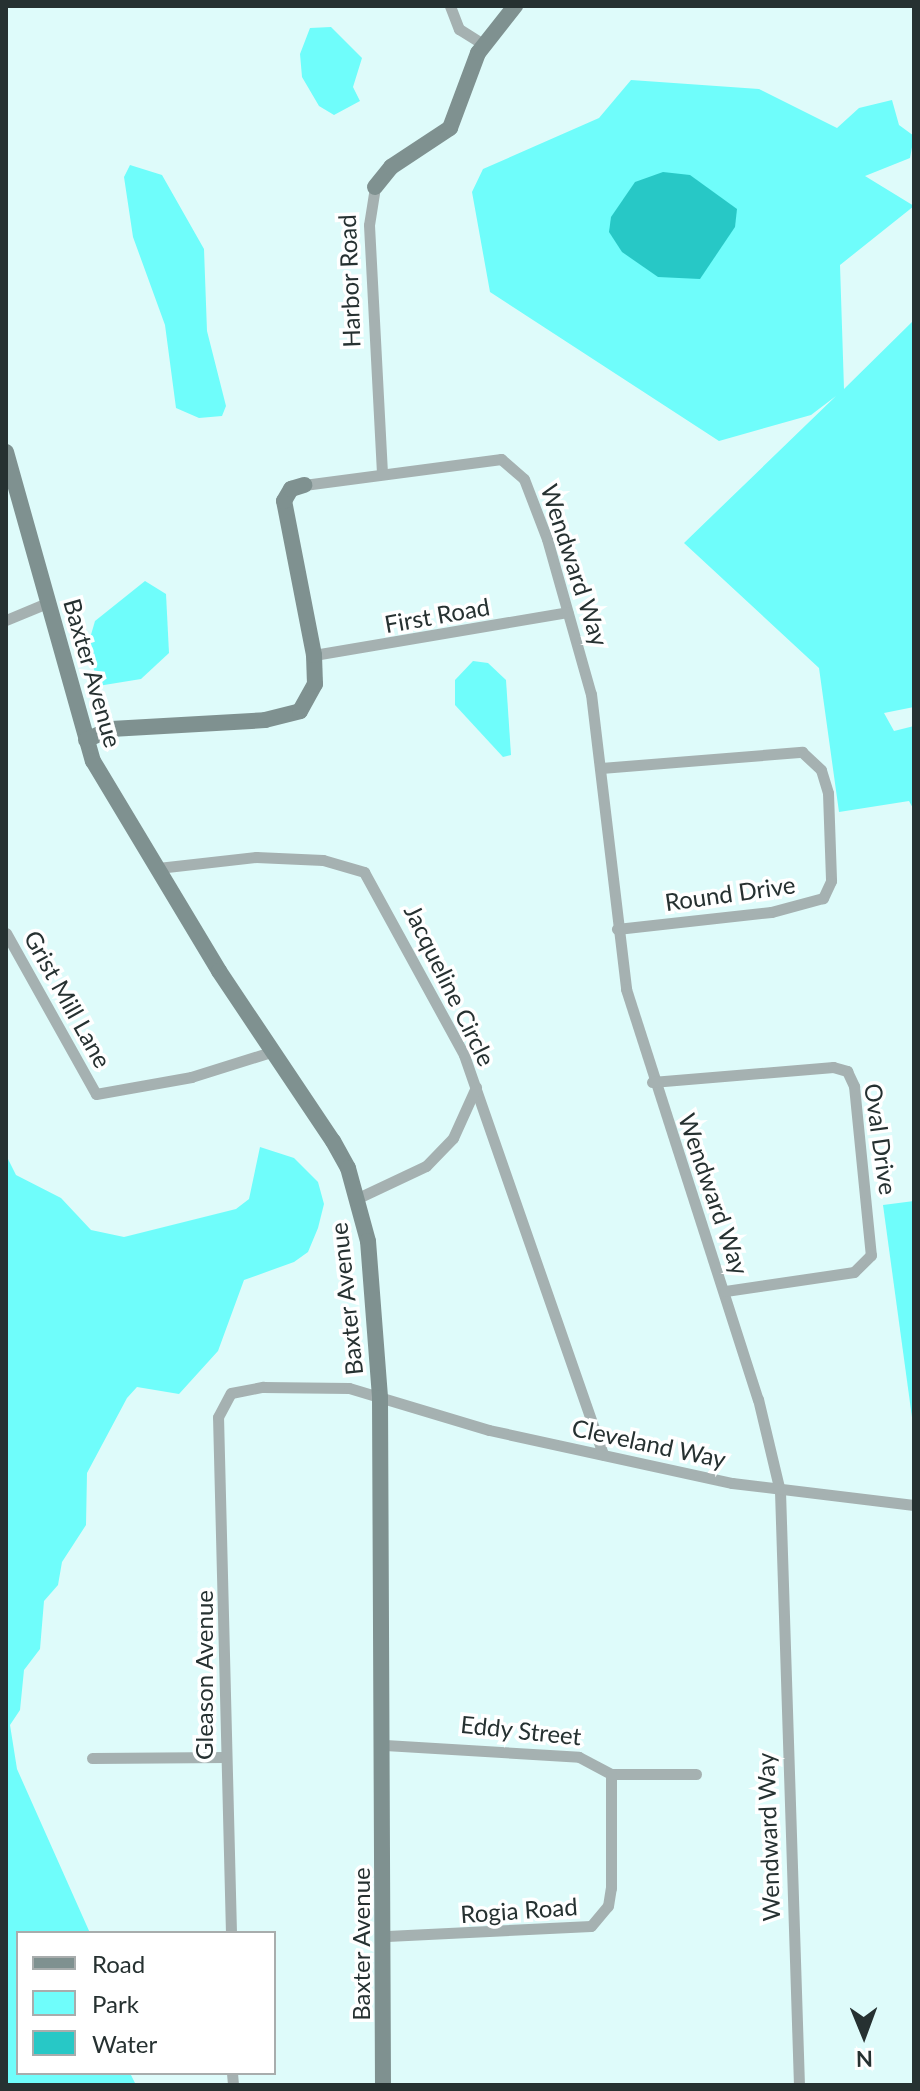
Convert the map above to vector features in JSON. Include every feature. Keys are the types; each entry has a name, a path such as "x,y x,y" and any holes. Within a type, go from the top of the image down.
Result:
{"street":[{"path":"450,6 459,29 483,44"},
{"name":"Harbor Road","path":"382,470 369,225 375,187 391,167 450,128 483,44 515,6"},
{"name":"Baxter Avenue","path":"6,452 86,740 158,868 333,1141 358,1198 373,1278 380,1398 387,1936 383,2085"},
{"name":"Wendward Way","path":"382,470 490,458 510,462 524,479 547,539 585,665 601,768 626,989 652,1082 725,1291 780,1491 799,2085"},
{"path":"86,740 111,729 265,720 300,711 315,684 314,655 285,494 304,485 382,470"},
{"path":"6,620 47,603"},
{"name":"First Road","path":"314,655 567,612"},
{"name":"Round Drive","path":"601,768 802,752 821,770 828,793 831,881 823,898 771,912 617,929"},
{"name":"Jacqueline Circle","path":"158,868 256,857 323,860 364,872 476,1087 603,1455"},
{"name":"Grist Mill Lane","path":"6,933 96,1094 191,1077 274,1051"},
{"name":"Oval Drive","path":"652,1082 833,1067 847,1071 854,1086 871,1255 854,1272 725,1291"},
{"path":"358,1198 426,1166 453,1138 476,1087"},
{"name":"Cleveland Way","path":"218,1417 231,1393 241,1389 349,1388 603,1455 780,1491 914,1505"},
{"name":"Gleason Avenue","path":"218,1417 231,1931"},
{"name":"Eddy Street","path":"385,1745 579,1757 611,1774 696,1774"},
{"path":"92,1758 226,1757"},
{"name":"Rogia Road","path":"387,1936 591,1926 608,1906 611,1888 611,1774"}],"green space":[{"path":"331,27 362,58 353,87 360,101 334,115 319,106 302,77 300,54 310,28"},
{"path":"631,80 759,89 837,128 859,108 892,100 899,125 914,136 910,158 865,176 914,206 840,265 844,389 914,320 914,707 884,713 894,731 914,726 914,810 909,801 839,812 819,668 684,543 836,396 811,415 719,441 490,292 472,192 483,169 599,118"},
{"path":"130,165 162,175 204,249 207,331 226,406 222,416 199,418 176,408 165,325 133,237 124,177"},
{"path":"145,581 166,594 169,653 141,679 98,686 88,645 95,621"},
{"path":"473,661 488,663 506,680 511,755 503,757 455,705 455,680"},
{"path":"260,1147 294,1158 318,1182 324,1204 308,1252 294,1262 244,1280 218,1351 179,1394 137,1387 127,1398 87,1473 86,1525 62,1562 58,1585 44,1601 40,1649 24,1670 20,1710 10,1725 17,1769 89,1931 16,1931 16,2075 131,2075 136,2085 6,2085 6,1155 16,1175 61,1198 91,1230 124,1237 236,1209 249,1199"},
{"path":"914,1201 914,1432 883,1205"}],"water":[{"path":"663,172 690,175 737,209 735,227 700,279 658,277 622,252 609,232 611,217 635,182"}]}
